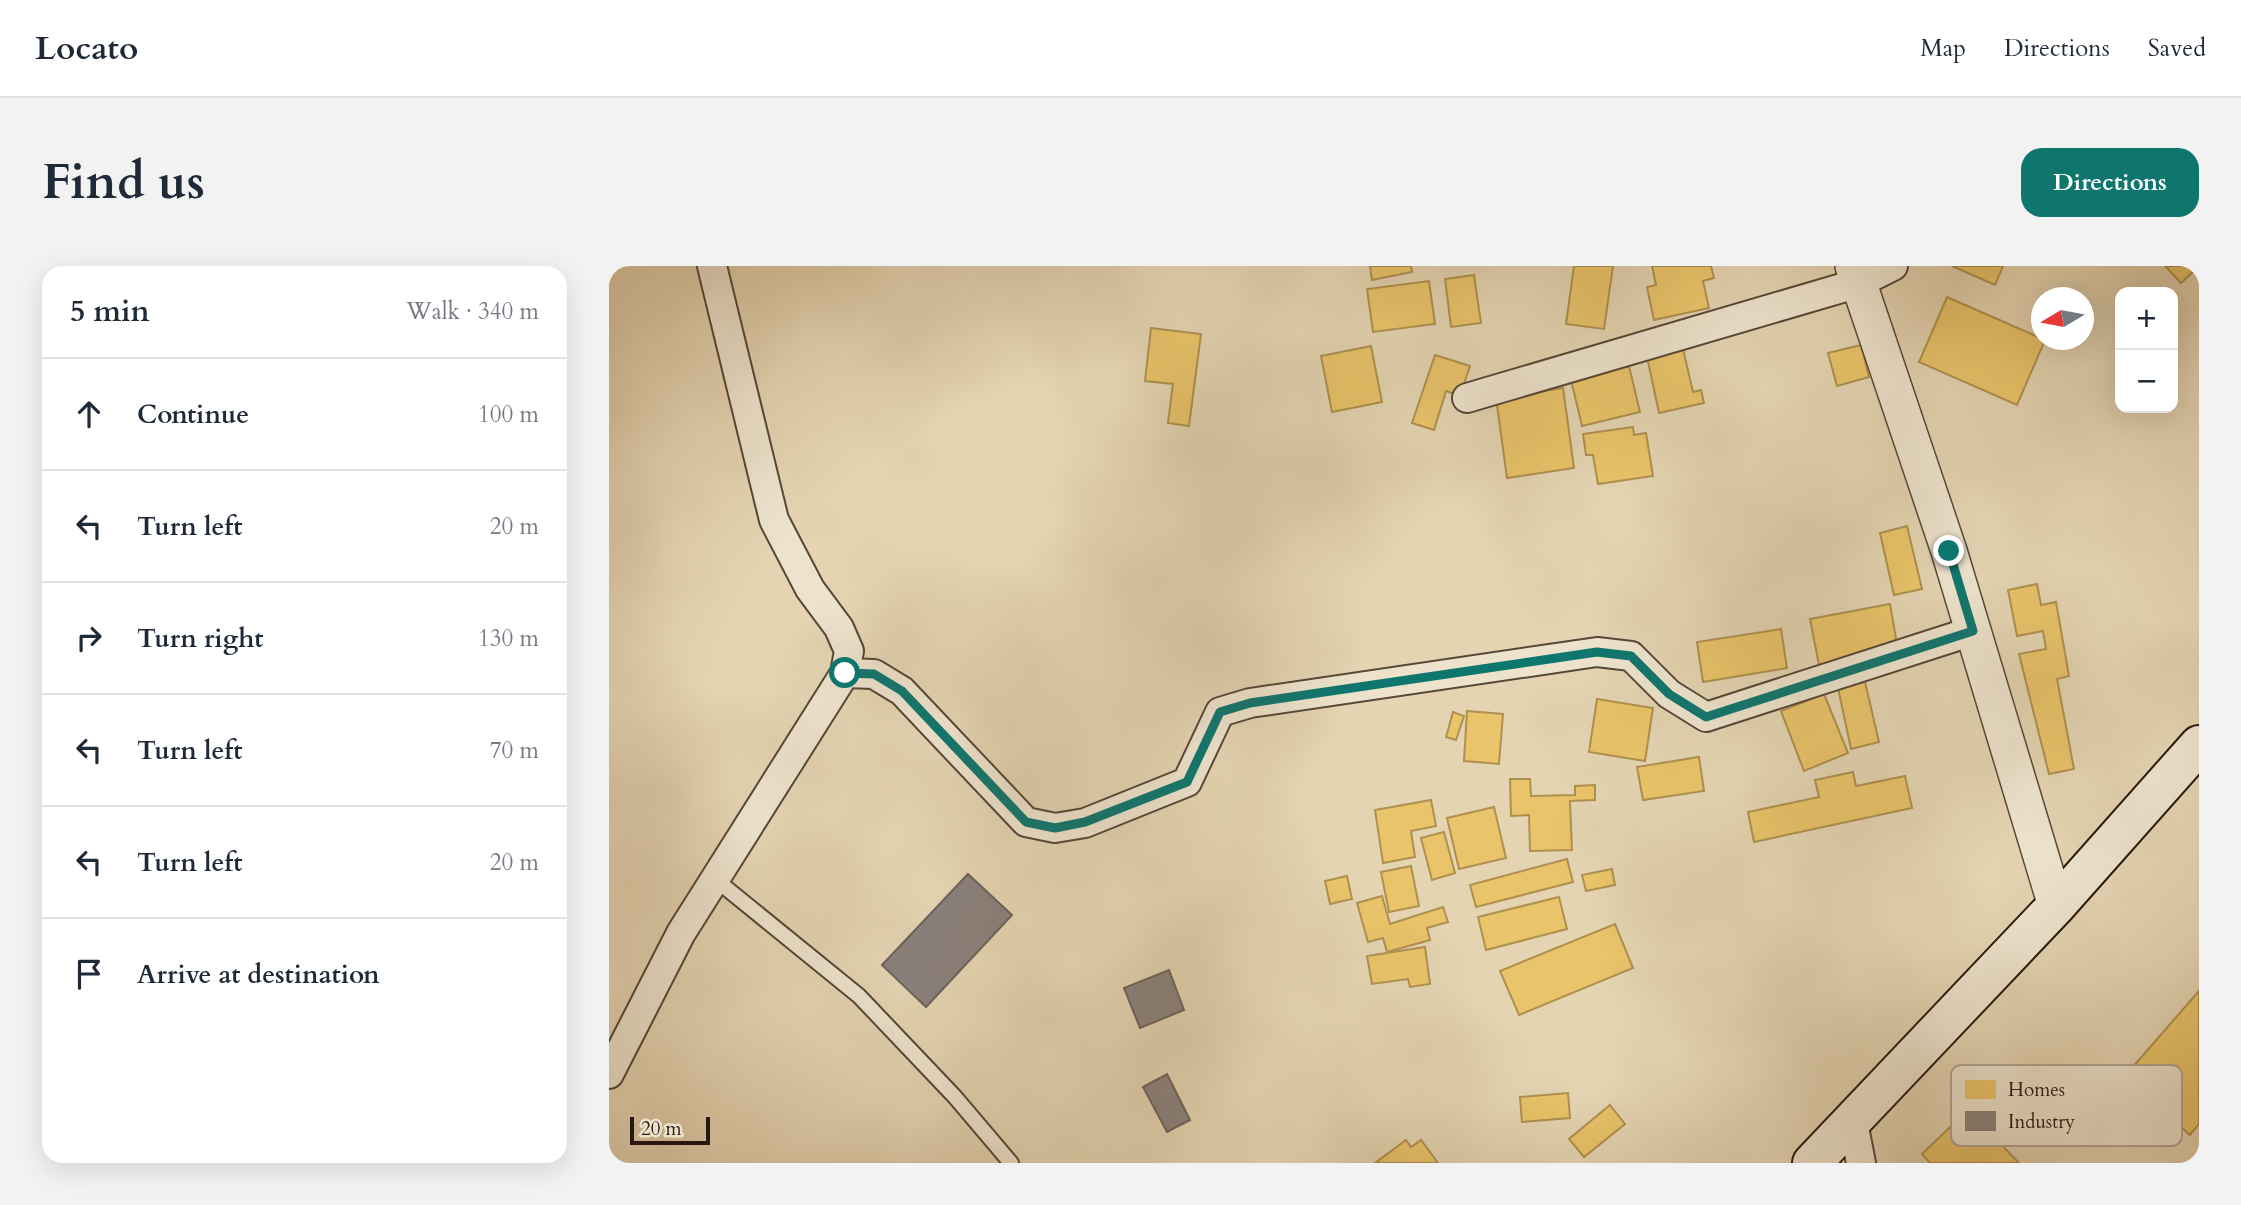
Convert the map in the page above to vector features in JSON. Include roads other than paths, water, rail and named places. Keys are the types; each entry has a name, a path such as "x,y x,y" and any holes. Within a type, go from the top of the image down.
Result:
{"main road":[{"path":"1812,1163 2056,906 2199,745"}],"street":[{"path":"609,1074 681,933 845,673 849,651 839,628 810,589 774,520 712,266"},
{"path":"1467,398 1856,275 1893,266"},
{"path":"1856,275 1973,631 2056,906"},
{"path":"845,673 874,674 902,691 1026,822 1055,828 1085,822 1187,782 1220,712 1250,703 1597,652 1631,656 1669,694 1706,717 1973,631"},
{"path":"1853,1122 1861,1163"}],"lane":[{"path":"715,879 859,996 955,1097 1011,1163"}]}
